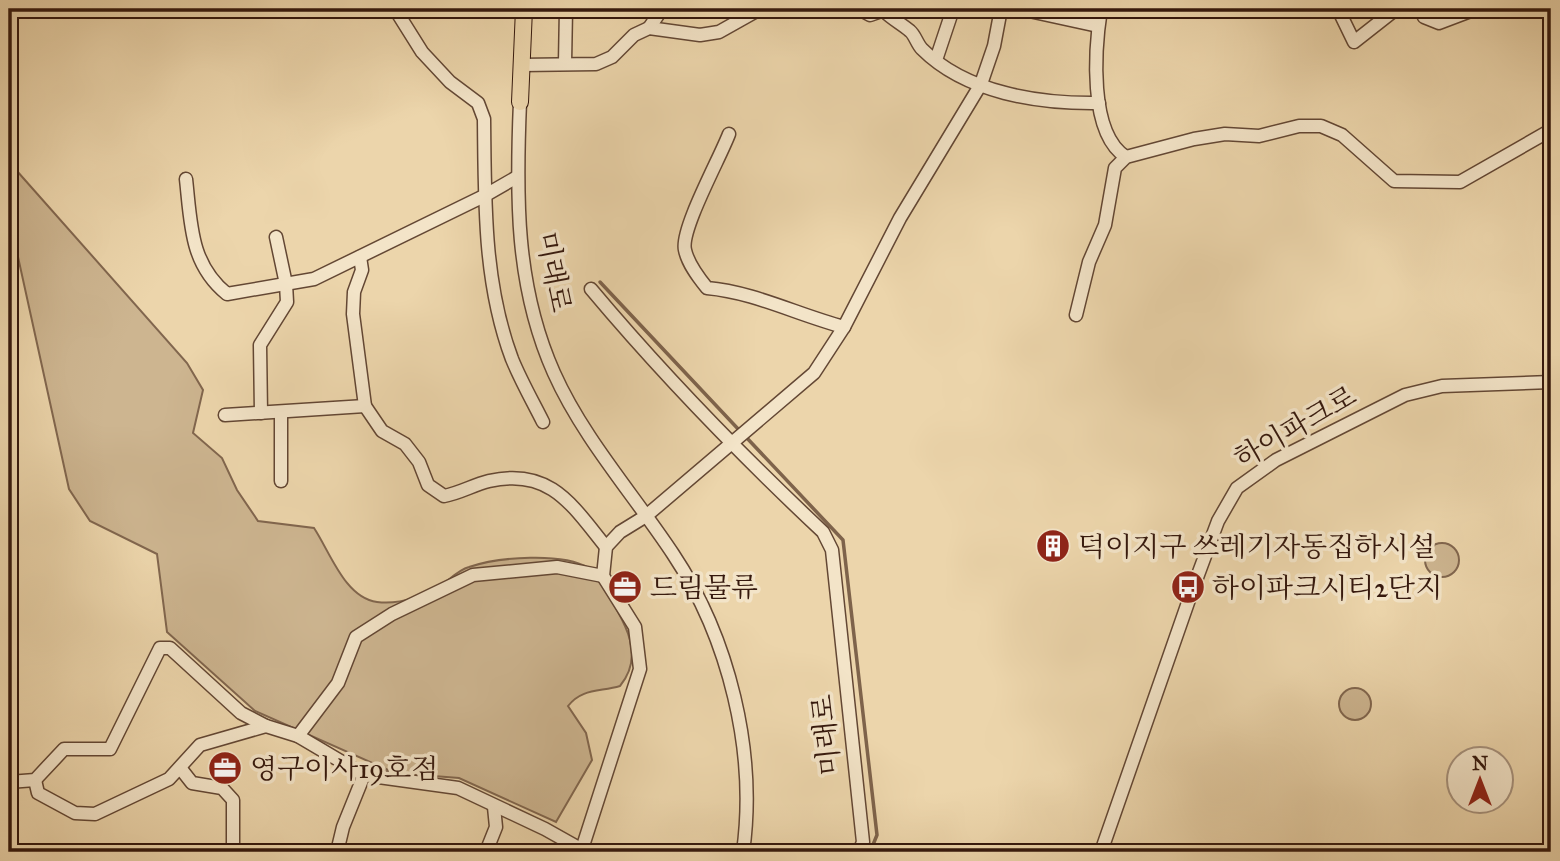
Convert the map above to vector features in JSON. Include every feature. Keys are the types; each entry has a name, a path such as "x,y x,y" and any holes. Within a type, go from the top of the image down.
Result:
{"main road":[{"name":"미래로","path":"520,102 524,9"}],"street":[{"path":"395,9 422,52 450,82 478,103 484,119 486,245 497,304 512,358 543,422"},
{"path":"565,63 566,9"},
{"path":"649,29 662,9"},
{"path":"521,65 596,64 612,57 634,35 649,29 700,35 719,33 760,9"},
{"path":"859,9 870,15 885,10 911,32 920,47 936,60 981,84 1036,100 1099,103"},
{"path":"936,60 953,9"},
{"path":"9,782 34,780 64,749 110,749 160,648 170,648 241,713 266,726 298,736 364,775 458,788 494,807 545,828 584,850 640,669 635,627 603,576 606,547 620,532 646,516 814,373 844,327 900,218 981,84 994,46 1001,9"},
{"path":"1020,9 1098,26"},
{"path":"1101,9 1095,66 1099,103 1115,150 1126,157"},
{"path":"1338,9 1354,42 1396,9"},
{"path":"1420,9 1424,17 1439,23 1476,9"},
{"name":"미래로","path":"520,102 517,177 521,258 543,347 564,395 674,555 710,622 732,691 746,790 743,852"},
{"path":"1076,314 1089,262 1105,225 1115,168 1126,157 1194,139 1225,134 1259,136 1299,125 1321,125 1342,135 1394,181 1460,182 1551,130"},
{"path":"729,134 687,230 684,249 696,274 707,288 736,290 802,316 844,327"},
{"path":"186,179 199,264 210,281 227,295 314,279 484,196 517,177"},
{"path":"261,413 260,345 287,302 276,237"},
{"path":"360,257 362,270 354,292 353,314 365,406 382,431 405,444 419,462 428,485 444,496 463,493 486,482 511,477 536,478 557,492 606,547"},
{"name":"미래로","path":"591,289 654,365 823,532 832,550 863,842 859,852"},
{"name":"하이파크로","path":"1101,852 1192,591 1219,522 1237,488 1276,460 1405,395 1442,386 1551,382"},
{"path":"225,415 365,406"},
{"path":"281,412 281,481"},
{"path":"298,736 338,682 356,637 392,614 473,575 557,566 603,576"},
{"path":"34,780 38,793 75,813 95,814 169,779 181,769 200,745 266,726"},
{"path":"181,769 192,783 222,788 233,800 233,852"},
{"path":"337,852 343,827 364,775"},
{"path":"486,852 496,827 494,807"}],"shaded area":[{"path":"9,162 187,363 203,390 193,433 222,458 237,490 258,521 314,528 347,583 356,592 377,602 405,600 430,591 466,568 513,559 563,560 593,571 625,626 631,642 631,665 620,686 585,693 568,706 586,733 592,760 556,822 459,778 395,773 255,711 167,632 157,554 90,521 69,489 9,216"},
{"path":"1442,543 1454,548 1459,560 1454,572 1442,577 1430,572 1425,560 1430,548"},
{"path":"1355,688 1367,692 1371,704 1367,716 1355,720 1343,716 1339,704 1343,692"}],"waterway":[{"path":"600,282 740,431"},
{"path":"745,436 843,540 877,835 870,852"}],"place":[{"name":"덕이지구 쓰레기자동집하시설","path":"1053,546"},
{"name":"드림물류","path":"625,587"},
{"name":"하이파크시티2단지","path":"1188,587"},
{"name":"영구이사19호점","path":"225,768"}]}
